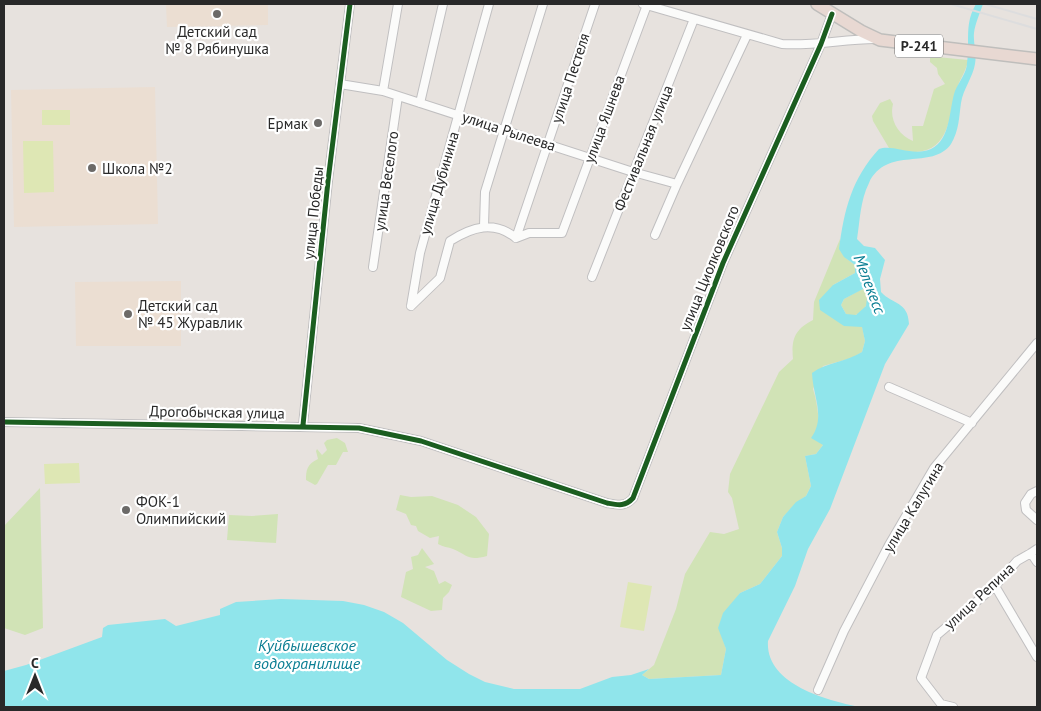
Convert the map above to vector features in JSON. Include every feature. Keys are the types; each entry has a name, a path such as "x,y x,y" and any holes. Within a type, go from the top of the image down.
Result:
{"highway":[{"name":"Р-241","path":"817,4 861,31 880,40 1037,59"}],"street":[{"name":"улица Победы","path":"303,425 350,4"},
{"path":"383,91 398,4"},
{"path":"420,103 443,4"},
{"name":"улица Дубинина","path":"484,226 463,232 450,241 440,278 411,306 420,253 489,4"},
{"path":"516,238 498,227 484,226 484,192 543,4"},
{"name":"улица Пестеля","path":"516,238 595,4"},
{"path":"644,4 782,44 821,44 853,39 880,40"},
{"name":"улица Яшнева","path":"516,238 529,233 562,233 644,4"},
{"name":"улица Циолковского","path":"628,504 633,498 723,262 821,44 832,14"},
{"name":"Фестивальная улица","path":"592,277 694,19"},
{"path":"655,235 676,184 747,35"},
{"name":"улица Рылеева","path":"340,84 383,91 633,172 676,184"},
{"name":"улица Веселого","path":"373,267 398,96"},
{"name":"улица Калугина","path":"818,690 844,631 889,545 934,468 1037,343"},
{"path":"889,387 972,423"},
{"name":"Дрогобычская улица","path":"4,422 303,425 359,428 421,441 607,503 621,506 628,504"},
{"path":"1034,493 1025,503 1026,510 1037,520"},
{"path":"1034,551 1037,562"},
{"name":"улица Репина","path":"953,707 941,704 920,678 932,644 937,635 995,586 1018,561 1034,551"},
{"path":"995,586 1037,656"}],"shaded area":[{"name":"Детский сад № 8 Рябинушка","path":"166,4 268,4 268,25 167,27"},
{"path":"155,87 158,224 14,227 11,90"},
{"name":"Детский сад № 45 Журавлик","path":"181,281 181,346 76,346 75,282"}],"green space":[{"path":"930,58 968,60 942,138 936,145 927,150 916,152 889,148 872,116 880,103 890,99 893,104 892,115 896,126 903,135 913,141 912,126 923,126 934,89 945,84 938,74 937,68 930,62"},
{"path":"42,110 70,110 70,125 42,125"},
{"path":"23,141 53,141 54,192 24,193"},
{"path":"840,239 841,251 855,265 855,273 833,285 844,326 862,326 865,341 862,352 852,358 823,366 813,389 823,445 816,454 805,456 811,486 806,496 796,503 783,517 777,532 782,548 782,556 760,584 740,593 719,628 726,649 721,675 649,679 642,675 654,665 676,609 685,574 710,532 724,534 739,529 732,498 728,492 730,474 779,372 793,359 795,335 802,327 813,320 814,302"},
{"path":"862,289 868,290 866,306 861,312 853,316 846,314 841,305 844,299"},
{"path":"337,438 345,443 348,452 343,452 336,465 328,465 317,484 315,485 306,480 308,468 311,463 318,459 317,449 322,455 327,450 324,443 327,440"},
{"path":"79,463 80,483 45,484 44,464"},
{"path":"40,488 43,628 25,635 4,628 4,526"},
{"path":"400,495 411,497 432,496 458,505 476,517 489,534 487,556 469,557 438,544 439,536 430,538 418,531 416,526 411,525 406,514 396,510"},
{"path":"278,514 276,543 227,540 229,515"},
{"path":"422,548 434,564 425,567 434,571 439,584 445,581 452,585 449,592 443,598 442,610 431,611 401,597 406,572 413,569 411,557 418,555"},
{"path":"628,582 652,586 644,631 620,627"}],"water":[{"name":"Куйбышевское водохранилище","path":"976,4 983,4 974,33 976,56 974,69 962,98 954,139 943,152 933,156 898,161 887,165 877,172 869,183 864,197 857,239 864,246 875,248 885,260 880,279 881,292 903,307 909,324 885,364 830,509 808,549 795,586 768,641 770,656 776,668 787,679 800,688 830,700 859,707 4,707 4,671 26,665 102,637 103,628 108,625 165,619 176,626 220,615 220,609 236,602 281,599 343,601 364,605 384,612 403,623 447,660 469,674 485,682 514,689 580,689 612,677 631,675 649,669 642,675 649,679 721,675 726,649 718,628 723,613 740,593 760,584 782,556 782,548 777,532 783,517 796,502 806,496 811,486 805,456 816,454 823,445 811,438 818,422 818,407 812,373 824,366 862,352 865,341 862,327 844,326 820,310 819,300 833,285 855,273 855,265 844,257 839,249 851,195 862,171 879,149 924,151 938,145 942,139 946,131 955,91 967,66 969,26 972,11","holes":["863,289 868,290 866,306 856,315 846,314 841,305 844,299"]}],"railway":[{"path":"951,4 1037,29"},
{"path":"985,4 1037,19"}],"cycle path":[{"path":"303,425 328,181 350,4"},
{"path":"4,422 359,428 421,441 607,503 618,505 627,503 633,498 723,263 821,44 832,14"}],"place":[{"name":"Детский сад № 8 Рябинушка","path":"217,14"},
{"name":"Ермак","path":"318,123"},
{"name":"Школа №2","path":"92,168"},
{"name":"Детский сад № 45 Журавлик","path":"128,314"},
{"name":"ФОК-1 Олимпийский","path":"126,510"}],"water label":[{"name":"Мелекесс","path":"870,284"}]}
